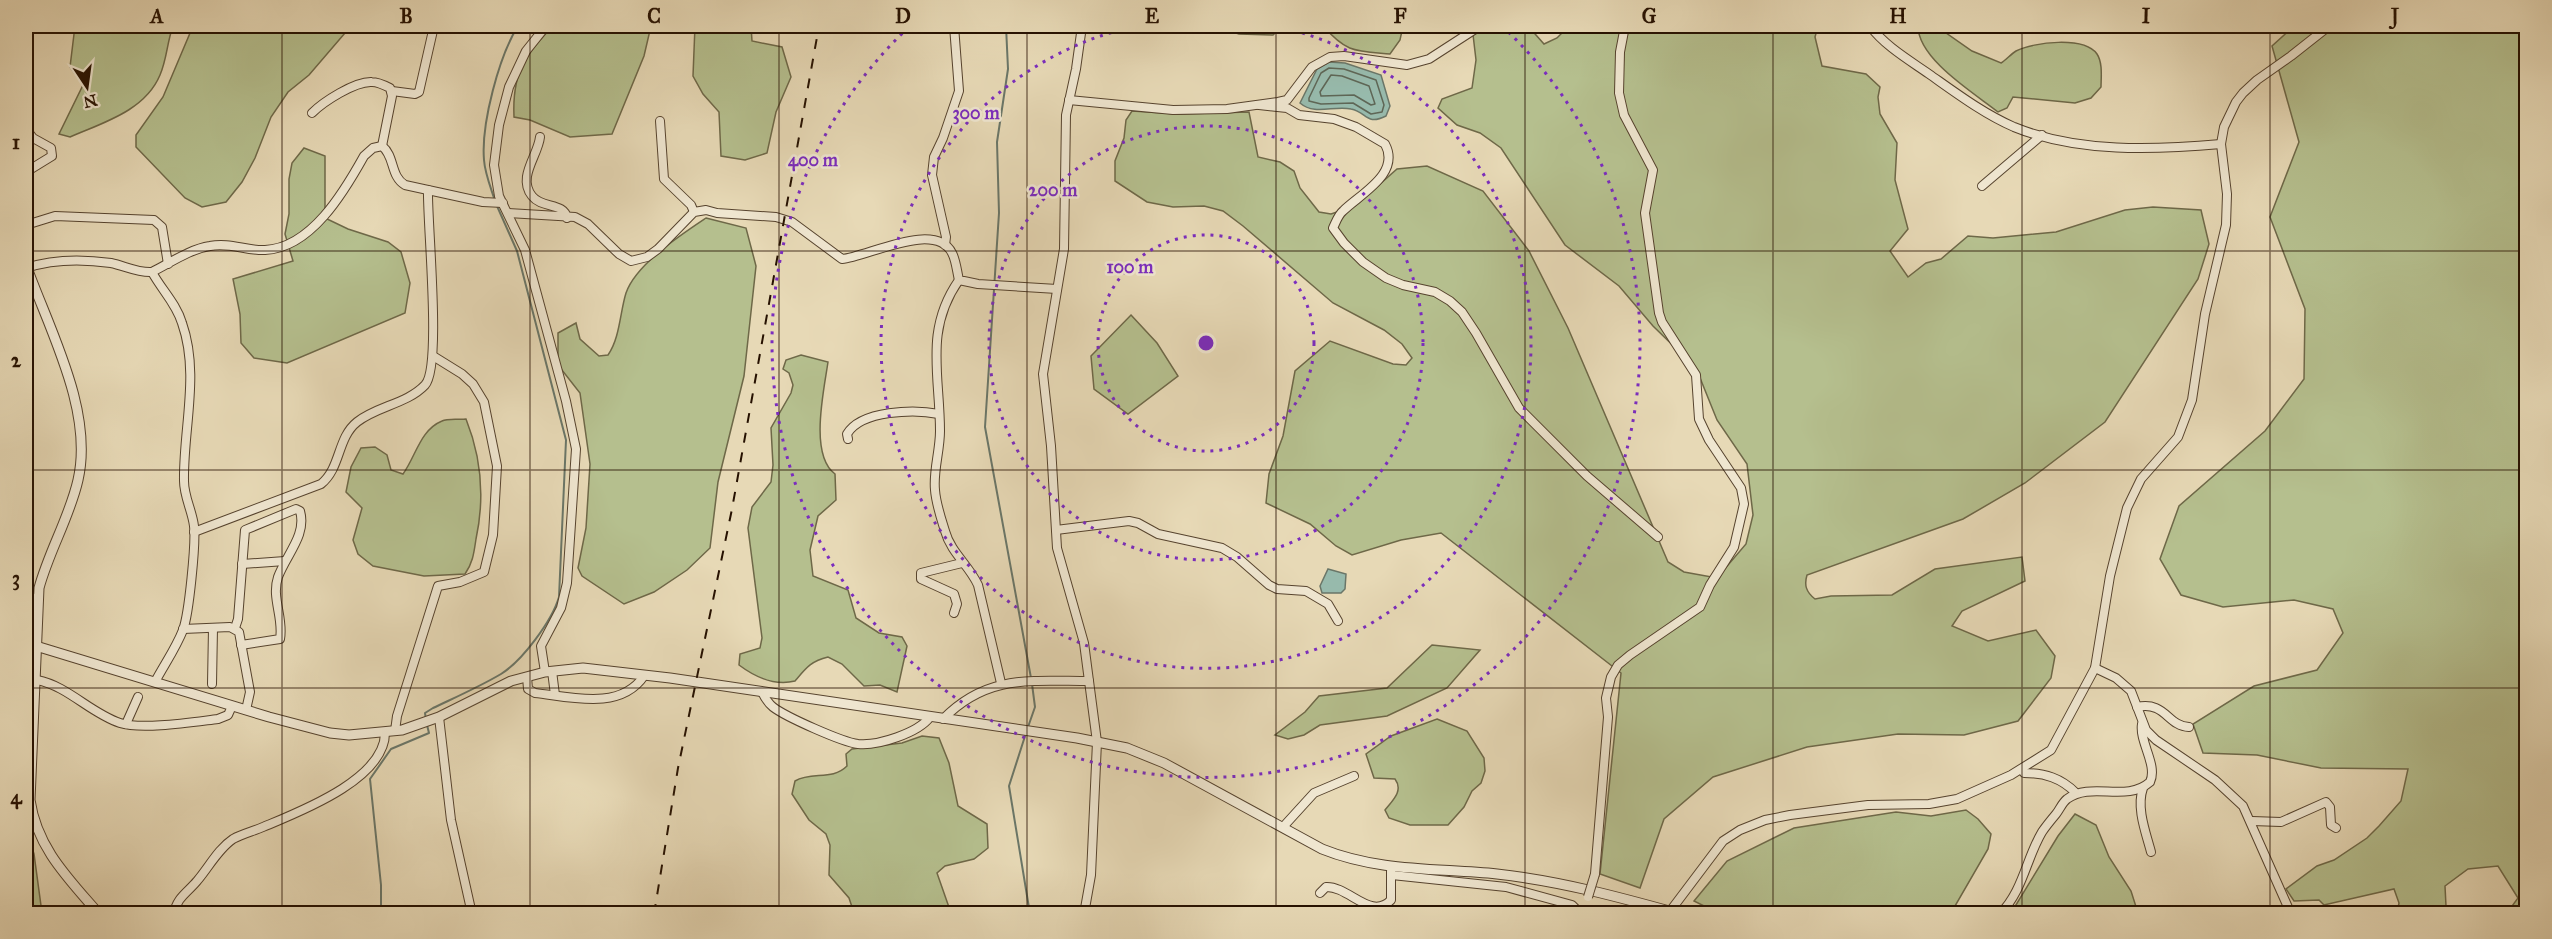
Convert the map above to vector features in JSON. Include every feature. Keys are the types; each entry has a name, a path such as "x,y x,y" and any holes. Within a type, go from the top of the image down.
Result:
{"street":[{"path":"312,113 333,97 368,82 376,82 392,91 415,94 419,92 434,26"},
{"path":"546,26 526,51 518,66 501,112 494,165 499,196 525,250 566,401 576,449 567,583 561,608 541,646 555,694"},
{"path":"945,245 946,237 932,175 934,157 943,138 958,91 954,26"},
{"path":"1082,26 1065,115 1064,249 1043,374 1051,446 1057,548 1084,644 1097,742 1091,875 1084,914"},
{"path":"1069,100 1173,110 1259,105 1287,99 1312,67 1330,57 1344,56 1407,65 1428,59 1480,26"},
{"path":"31,644 232,706 330,733 349,735 390,732 420,725 499,687 527,677 583,668 1097,742 1126,748 1164,763 1282,827 1347,859 1391,871 1521,890 1572,905 1582,913 1595,874 1608,717 1606,698 1611,677 1618,665 1637,650 1700,607 1710,585 1734,547 1744,504 1741,488 1709,440 1699,419 1696,375 1662,322 1659,313 1645,213 1653,170 1624,115 1619,93 1620,52 1625,26"},
{"path":"1870,26 1885,42 1965,99 2001,120 2042,135 2059,140 2127,149 2151,150 2221,144"},
{"path":"1391,871 1496,874 1548,881 1598,891 1673,913 1724,841 1740,830 1790,815 1868,805 1949,801 1965,797 2022,769 2051,750 2096,668 2114,556 2127,508 2141,479 2178,437 2192,400 2205,314 2226,225 2227,194 2221,144 2224,127 2243,93 2329,26"},
{"path":"382,146 392,91"},
{"path":"1259,105 1287,108 1299,115 1334,119 1356,127 1385,144 1389,159 1382,177 1371,189 1340,213 1333,228 1363,262 1386,278 1403,285 1435,292 1462,312 1519,408 1587,476 1658,537"},
{"path":"660,121 664,179 691,205 694,212"},
{"path":"26,129 33,138 51,148 52,156 26,172"},
{"path":"1982,186 2042,135"},
{"path":"540,137 527,174 528,189 538,202 561,208 566,212 567,218"},
{"path":"382,146 388,153 399,181 410,187 483,202 503,203"},
{"path":"99,914 49,854 33,818 30,791 37,680 31,644 39,588 46,562 79,478 81,443 69,383 26,267 54,261 85,261 112,263 144,273 152,272 200,248 210,246 239,245 261,251 284,245 321,221 364,156 373,148 382,146"},
{"path":"194,532 321,484 335,468 344,440 357,422 406,399 428,382 433,356 428,190"},
{"path":"508,213 575,217 588,224 619,255 631,261 653,253 694,212 706,210 788,219 842,258 864,255 889,244 920,239 945,245 952,251 958,280 941,310 938,328 936,376 940,449 935,491 946,534 962,563 974,575 978,585 1001,683"},
{"path":"26,225 55,216 154,220 162,227 168,264"},
{"path":"152,272 174,304 182,321 190,363 183,483 194,532 194,552 183,629 155,682"},
{"path":"958,280 978,284 1057,290"},
{"path":"174,914 176,902 180,897 190,890 222,849 234,839 298,812 356,781 381,751 397,716 438,586 460,582 484,572 493,535 497,466 484,402 473,384 462,374 433,356"},
{"path":"848,439 847,434 852,427 874,417 917,410 939,414"},
{"path":"235,628 238,619 245,530 296,510 301,513 302,529 276,584 280,639 241,645"},
{"path":"1056,530 1129,520 1158,534 1222,548 1237,557 1269,585 1277,589 1306,591 1328,604 1338,621"},
{"path":"242,564 285,561"},
{"path":"954,613 957,604 954,594 921,579 921,573 962,563"},
{"path":"26,593 38,601"},
{"path":"212,684 213,628"},
{"path":"183,629 235,628"},
{"path":"235,628 238,632 250,692 246,710"},
{"path":"2096,668 2124,684 2131,691 2146,730 2156,740 2236,797 2252,821 2291,914"},
{"path":"527,677 527,686 531,691 605,699 629,691 638,685 644,676"},
{"path":"37,680 57,686 111,719 126,724 218,719 228,715 232,706"},
{"path":"943,719 957,704 1001,683 1089,681"},
{"path":"762,692 773,708 819,730 858,744 908,733 924,724 930,717"},
{"path":"126,724 138,698"},
{"path":"2137,707 2157,707 2180,726 2189,727"},
{"path":"439,717 451,820 472,914"},
{"path":"2142,722 2142,735 2152,778 2143,788 2140,798 2142,819 2151,852"},
{"path":"2022,769 2024,774 2038,772 2051,776 2076,793"},
{"path":"1282,827 1314,793 1354,776"},
{"path":"2000,914 2015,896 2042,833 2064,801 2076,793 2093,789 2109,793 2143,788"},
{"path":"2252,821 2281,822 2326,802 2330,807 2331,825 2336,828"},
{"path":"1320,893 1326,887 1334,887 1357,897 1368,906 1379,907 1391,900 1391,871"}],"green space":[{"path":"75,26 173,26 160,75 144,98 109,121 70,137 59,134 83,85 70,67"},
{"path":"193,26 351,26 309,75 288,92 271,117 255,158 242,182 226,202 202,207 185,198 136,147 136,135 163,97"},
{"path":"553,26 651,26 644,56 612,134 570,137 530,120 514,117 515,89 522,67 534,47"},
{"path":"695,26 751,26 752,41 782,47 791,77 776,112 767,153 745,160 721,156 719,112 703,94 693,76"},
{"path":"1213,26 1283,26 1273,35 1239,34"},
{"path":"1323,26 1403,26 1400,40 1390,54 1352,49 1331,35"},
{"path":"1472,26 1528,26 1544,44 1557,38 1569,26 1818,26 1815,37 1822,66 1866,74 1880,87 1878,97 1880,114 1897,143 1895,180 1908,229 1890,251 1908,277 1926,263 1941,259 1968,236 1993,238 2056,232 2125,210 2153,207 2201,210 2209,244 2198,279 2105,422 2025,483 1963,519 1807,575 1807,588 1815,599 1831,596 1892,595 1935,569 2022,557 2025,581 1962,611 1952,626 1988,641 2036,630 2055,656 2051,678 2018,721 1964,735 1898,734 1807,747 1713,777 1664,819 1640,888 1600,874 1621,673 1441,533 1401,540 1352,555 1336,546 1310,524 1266,503 1269,474 1283,436 1295,371 1330,341 1393,364 1406,365 1412,358 1402,344 1384,330 1333,303 1223,211 1204,206 1173,207 1147,202 1115,181 1115,161 1124,138 1126,120 1132,111 1179,114 1249,112 1258,157 1280,162 1294,171 1300,188 1319,212 1331,214 1355,206 1397,169 1427,166 1483,191 1529,251 1568,328 1668,562 1684,572 1717,578 1746,544 1753,515 1747,464 1717,420 1696,368 1653,326 1619,286 1565,245 1501,148 1480,133 1457,125 1438,108 1442,99 1472,88 1476,60"},
{"path":"1918,26 1936,26 1972,51 2001,63 2016,51 2046,43 2070,43 2091,48 2099,58 2101,87 2091,98 2075,103 2013,97 2007,108 1998,112 1937,63 1920,38"},
{"path":"2294,26 2526,26 2526,913 2507,913 2518,898 2498,866 2468,869 2445,886 2444,913 2397,913 2399,903 2394,889 2324,905 2319,900 2294,901 2286,889 2317,866 2334,860 2367,838 2401,801 2408,769 2321,768 2257,755 2203,753 2193,724 2254,686 2317,670 2343,633 2333,609 2294,600 2223,607 2181,595 2160,559 2179,506 2265,431 2304,379 2305,309 2270,217 2299,142 2272,46"},
{"path":"304,148 325,156 325,218 348,229 388,242 401,252 410,283 405,313 287,363 254,358 241,343 240,314 233,279 293,261 285,234 289,214 289,179 292,163"},
{"path":"706,218 746,228 756,266 744,376 718,482 710,548 687,570 654,592 624,604 582,576 578,568 586,528 590,464 580,393 558,365 558,333 576,323 580,339 599,356 608,355 615,341 626,293 631,282 649,261"},
{"path":"1131,315 1157,343 1178,376 1128,414 1094,389 1091,356"},
{"path":"801,355 828,362 820,438 827,465 835,474 836,500 818,516 810,550 813,576 848,590 856,618 879,633 902,637 907,646 897,692 880,685 864,686 842,664 828,657 813,663 795,681 788,682 766,679 739,665 740,654 760,648 762,638 748,528 752,507 771,482 773,465 771,428 791,393 793,385 789,373 783,369 786,360"},
{"path":"466,419 479,463 481,493 475,548 468,570 465,574 424,576 373,566 358,554 353,540 362,508 346,492 351,467 361,448 375,447 387,455 391,470 403,474 428,431 444,420"},
{"path":"1432,645 1480,650 1447,688 1387,716 1320,725 1304,735 1288,739 1275,735 1305,712 1319,696 1387,688"},
{"path":"1437,719 1467,731 1484,758 1485,771 1481,783 1472,791 1464,807 1448,825 1410,825 1389,818 1385,810 1398,792 1397,783 1395,779 1374,778 1366,754 1391,736"},
{"path":"922,736 939,738 949,763 958,806 987,824 988,848 974,859 945,866 937,873 951,913 854,913 849,898 829,875 830,845 826,834 809,820 792,794 795,781 841,771 847,766 846,754 852,749 902,743"},
{"path":"1966,810 1978,819 1991,834 1988,849 1951,913 1720,914 1694,901 1727,861 1794,828 1896,812 1931,816"},
{"path":"2075,814 2096,825 2109,857 2131,891 2138,913 2011,913 2058,836"},
{"path":"26,829 34,854 42,913 26,913"}],"water":[{"path":"1329,62 1345,63 1381,75 1390,106 1386,116 1374,120 1351,109 1318,110 1300,103 1317,69"},
{"path":"1328,569 1346,574 1345,589 1341,593 1322,593 1320,586"}],"waterway":[{"path":"495,201 485,165 485,128 498,72 518,26"},
{"path":"1006,26 1008,69 997,142 999,213 985,427 1031,678"},
{"path":"426,720 425,713 501,674 518,660 543,628 559,597 566,440 517,251 497,206"},
{"path":"1028,727 1035,707 1032,684"},
{"path":"402,914 400,909 381,907 381,885 370,779 391,749 429,733 427,725"},
{"path":"1026,733 1009,786 1030,914"}],"railway":[{"path":"654,914 678,768 732,509 819,26"}]}
